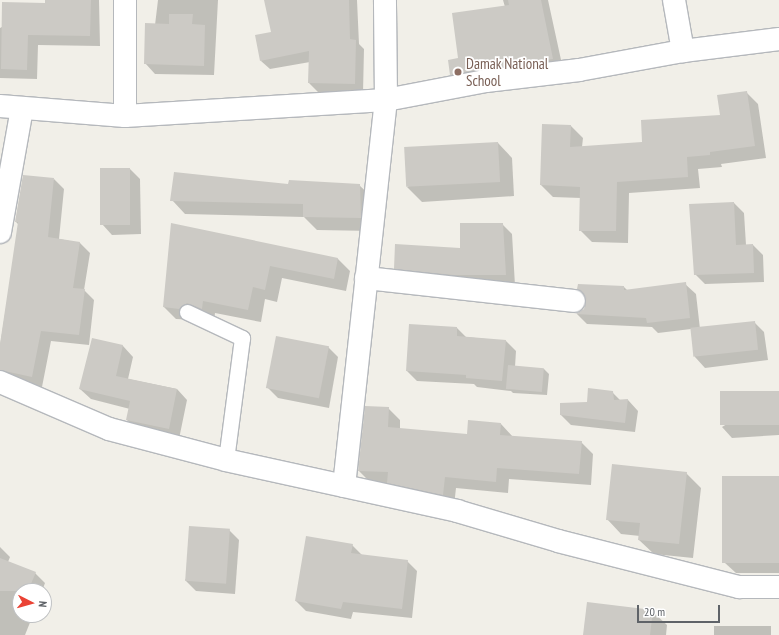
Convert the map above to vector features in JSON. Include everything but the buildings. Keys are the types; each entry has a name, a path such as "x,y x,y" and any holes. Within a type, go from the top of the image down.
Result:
{"street":[{"path":"124,0 125,116"},
{"path":"344,486 386,100 385,0"},
{"path":"674,0 683,50"},
{"path":"0,106 22,109 125,116 386,100 486,81 579,70 683,50 779,38"},
{"path":"0,232 22,109"},
{"path":"366,278 574,301"},
{"path":"0,382 109,429 226,460 457,511 565,543 739,587 779,587"}],"lane":[{"path":"187,312 242,338 226,460"}],"place":[{"name":"Damak National School","path":"458,72"}]}
